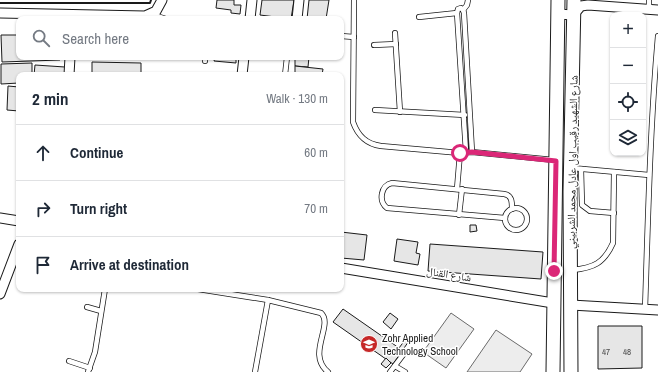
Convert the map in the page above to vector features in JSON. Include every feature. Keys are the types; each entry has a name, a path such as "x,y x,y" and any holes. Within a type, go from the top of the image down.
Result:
{"street":[{"path":"0,12 72,16 145,16 156,11 162,0"},
{"path":"250,16 252,0"},
{"path":"297,16 299,0"},
{"name":"شارع الشهيد رقيب اول عادل محمد الشربيني","path":"553,372 558,0"},
{"name":"شارع الشهيد رقيب اول عادل محمد الشربيني","path":"571,372 571,271 576,168 574,0"},
{"path":"558,14 574,14 581,6 588,5 652,7"},
{"path":"69,72 70,60"},
{"path":"242,72 244,60"},
{"path":"0,218 16,221"},
{"path":"0,294 16,252"},
{"name":"شارع القنال","path":"344,268 553,303"},
{"path":"571,305 658,310"}],"lane":[{"path":"354,0 353,122 360,136 366,141 374,144 556,161"},
{"path":"468,0 464,10 472,152"},
{"path":"464,10 459,8 457,13 466,152"},
{"path":"419,18 457,13"},
{"path":"151,14 157,16"},
{"path":"395,33 400,112"},
{"path":"344,36 354,37"},
{"path":"645,310 648,175 655,97 658,36"},
{"path":"374,45 396,44"},
{"path":"285,72 287,60"},
{"path":"375,110 469,115"},
{"path":"457,189 460,153"},
{"path":"614,213 590,211 582,205 576,168 648,175"},
{"path":"571,271 592,267 601,261 608,253 613,243 614,172"},
{"path":"505,218 387,208 382,202 383,189 389,183 507,194 511,199 512,209"},
{"path":"459,215 462,190"},
{"path":"512,209 520,209 524,212 526,219 525,224 519,229 511,229 505,222 505,218 506,214 512,209"},
{"path":"69,361 89,370 95,352 104,292"},
{"path":"217,292 268,300 318,311 323,315 324,321 319,358 322,366 328,372"},
{"path":"255,372 268,300"},
{"path":"87,307 101,311"},
{"path":"390,372 403,355"},
{"path":"395,366 405,372"}],"shaded area":[{"path":"451,313 474,329 446,368 423,352"},
{"path":"496,330 532,354 520,372 467,372"}],"building":[{"path":"217,0 234,0 234,5 241,5 240,14 231,13 231,10 216,8"},
{"path":"262,0 294,0 291,16 260,15"},
{"path":"309,0 329,0 326,16 307,16"},
{"path":"1,35 16,35 16,60 60,60 2,62"},
{"path":"236,60 236,63 214,61"},
{"path":"295,60 309,60 308,67 295,66"},
{"path":"92,62 141,63 141,72 92,72"},
{"path":"32,63 32,72 16,72 16,83 1,84 1,64"},
{"path":"35,65 65,67 65,72 34,72"},
{"path":"295,66 323,69 322,72 295,72"},
{"path":"8,86 16,87 16,111 7,110"},
{"path":"470,225 476,225 477,231 470,232"},
{"path":"344,232 367,235 364,260 344,258"},
{"path":"397,239 418,242 416,253 420,254 418,265 394,261"},
{"path":"430,244 543,252 541,279 428,271"},
{"path":"343,309 399,348 408,336 411,338 393,364 333,322"},
{"path":"390,313 398,319 391,329 383,322"},
{"path":"598,326 642,326 642,368 598,369"},
{"path":"386,358 391,363 386,368 381,364"}],"wall":[{"path":"0,3 150,3 151,0"}],"place":[{"name":"Zohr Applied Technology School","path":"369,344"}],"route":[{"path":"460,153 472,152 556,161 554,271"}]}
